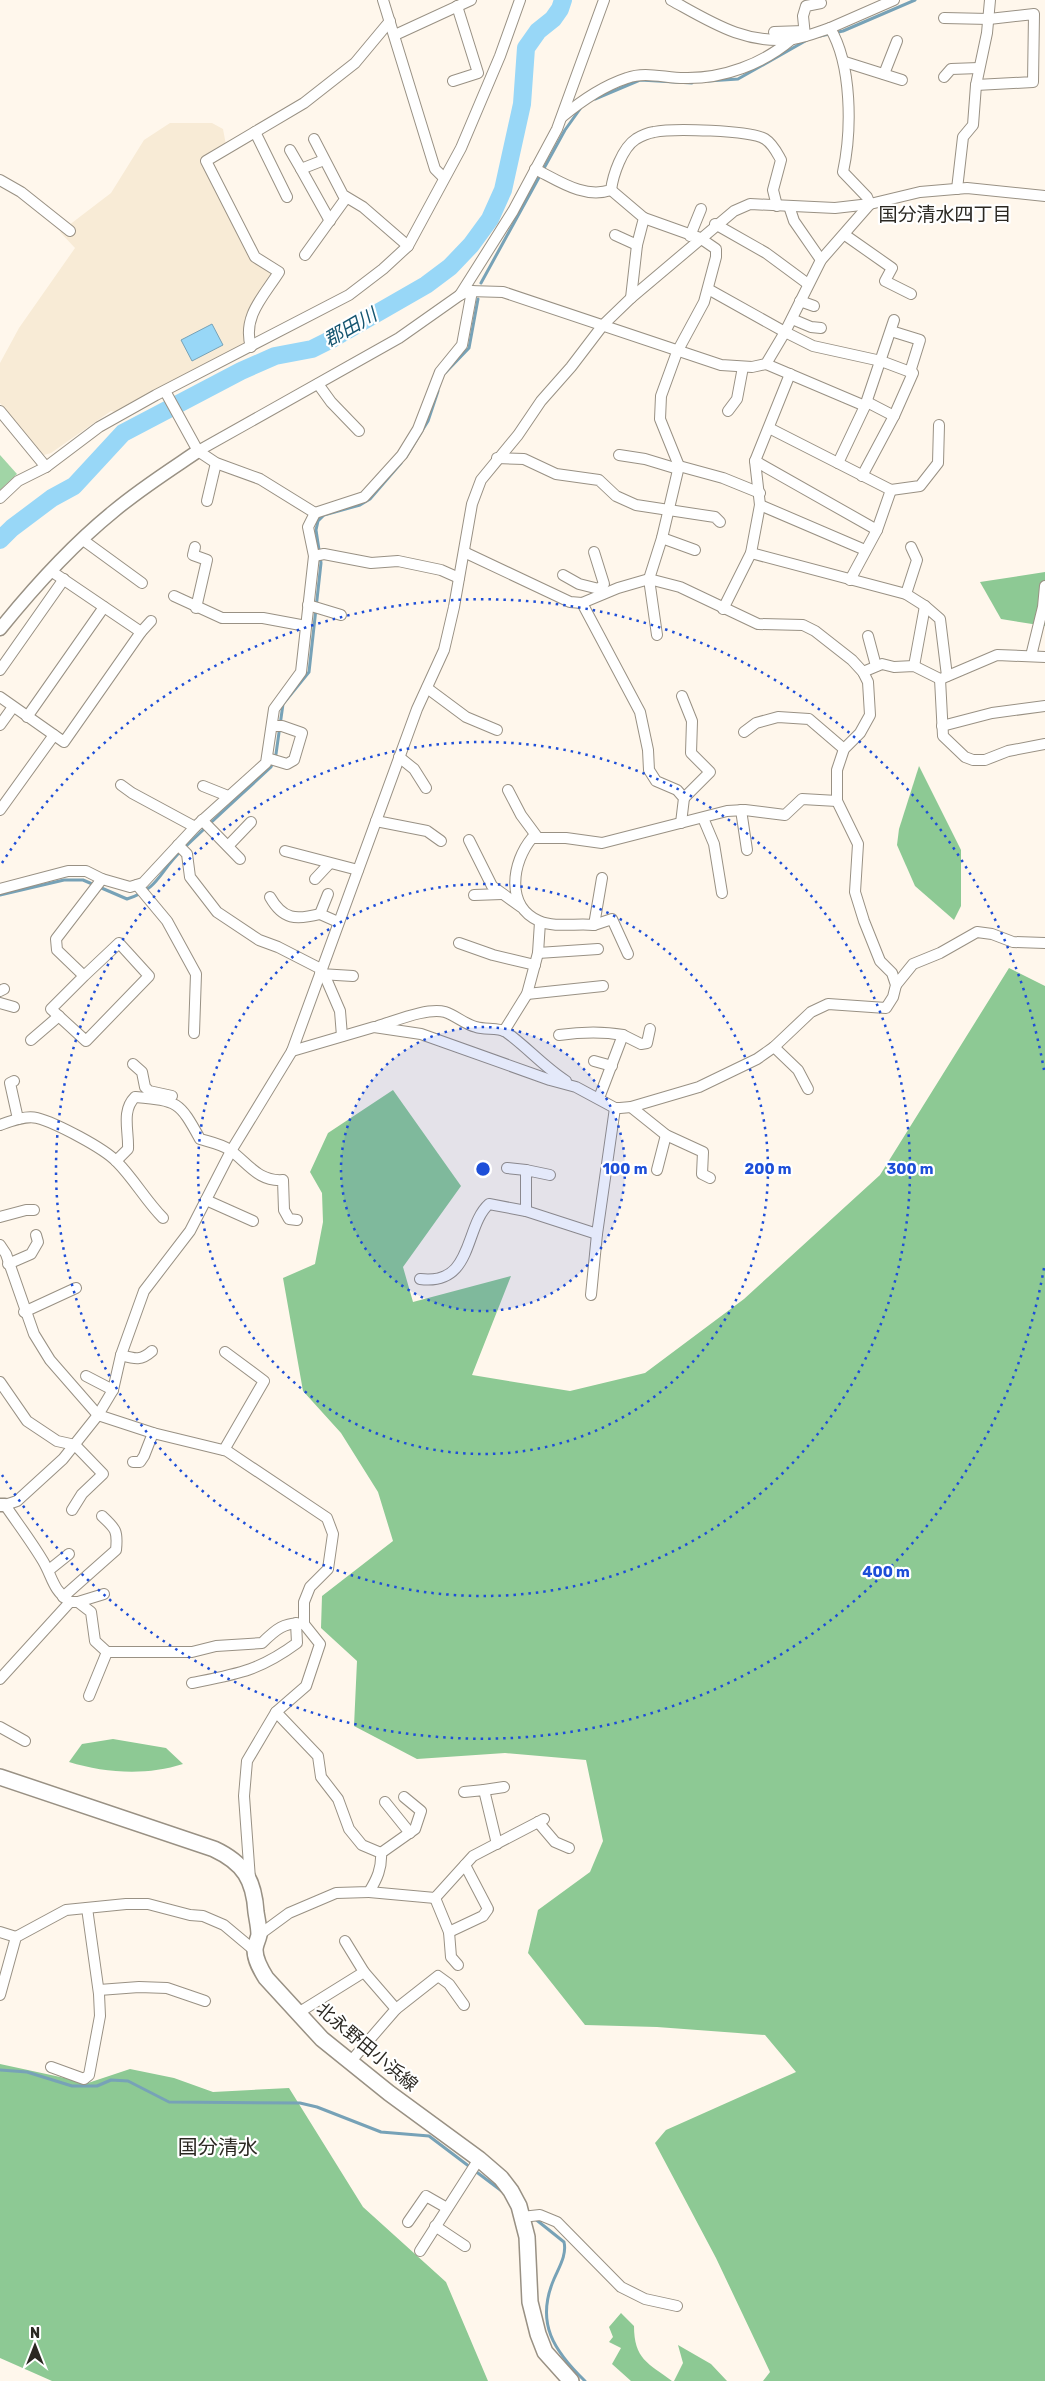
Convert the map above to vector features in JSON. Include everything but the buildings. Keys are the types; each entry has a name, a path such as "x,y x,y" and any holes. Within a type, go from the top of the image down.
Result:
{"main road":[{"path":"0,1777 224,1854 244,1870 250,1879 254,1892 259,1935 255,1951"},
{"name":"北永野田小浜線","path":"255,1951 263,1973 322,2038 511,2191 522,2217 526,2237 530,2302 538,2334 545,2352 571,2381"}],"street":[{"path":"383,0 435,168 444,178"},
{"path":"395,35 471,0"},
{"path":"0,498 18,481 46,467 99,428 349,295 383,269 408,246 461,148 500,56 520,0"},
{"path":"460,295 538,171 561,118 604,0"},
{"path":"671,0 718,27 740,35 792,39"},
{"path":"561,118 593,94 627,77 642,75 685,78 743,69 778,52 792,39 830,28 894,0"},
{"path":"957,189 963,137 973,125 976,85 989,19 990,0"},
{"path":"804,34 803,16 806,6 821,3"},
{"path":"453,81 478,74 456,6"},
{"path":"944,18 989,19 1034,14 1033,82 976,85"},
{"path":"251,347 247,334 250,318 279,272 255,257 206,161 304,104 354,63 390,21"},
{"path":"830,28 837,39 845,62 849,143 843,172 867,197 870,204"},
{"path":"774,32 804,34"},
{"path":"884,74 897,41"},
{"path":"845,62 902,80"},
{"path":"944,77 951,69 979,68"},
{"path":"611,190 612,182 627,149 635,140 652,132 672,130 746,134 764,139 775,149 781,160 773,190 777,206"},
{"path":"255,132 288,197"},
{"path":"314,139 346,198 363,207 408,246"},
{"path":"290,150 330,221"},
{"path":"301,169 324,160"},
{"path":"538,171 574,189 599,194 611,190"},
{"path":"0,180 21,192 70,231"},
{"path":"300,1624 278,1627 262,1643 216,1646 192,1652 104,1651 96,1641 91,1612 70,1601 54,1588 48,1570 29,1539 2,1505 17,1501 63,1459 98,1414 113,1390 121,1355 144,1291 190,1231 231,1151 292,1051 400,757 444,650 472,504 481,480 603,324 695,237 734,211 750,204 835,208 870,204 920,192 966,188 1045,196"},
{"path":"611,190 644,218 695,237 716,249 716,257 704,302 677,352 662,396 660,419 678,468 662,538 650,579 657,635"},
{"path":"305,255 346,198"},
{"path":"766,364 792,319 821,260 845,235 870,204"},
{"path":"789,206 794,221 821,260"},
{"path":"695,237 701,209"},
{"path":"631,298 638,245 644,218"},
{"path":"716,224 766,254 808,284"},
{"path":"614,235 638,245"},
{"path":"845,235 892,268 885,281 911,294"},
{"path":"708,289 813,346 849,352 910,372"},
{"path":"0,889 68,872 86,872 98,884 130,888 138,886 228,796 266,764 276,726 274,709 301,672 306,626 318,555 308,527 315,513 364,497 402,455 418,429 440,372 462,345 472,291"},
{"path":"0,629 51,571 113,511 197,449 399,338 460,295 472,291 503,292 603,324 677,352 721,365 743,367 766,364 894,416"},
{"path":"800,301 814,306"},
{"path":"792,319 811,327 821,328"},
{"path":"838,463 866,404 892,325 920,340 910,372 913,374 894,416 862,476"},
{"path":"728,411 737,399 743,367"},
{"path":"723,609 752,553 760,506 755,461 790,374"},
{"path":"318,384 331,402 359,431"},
{"path":"166,393 197,449 216,463 260,479 315,513"},
{"path":"0,411 46,467"},
{"path":"769,428 891,490 920,486 938,462 939,425"},
{"path":"619,455 645,459 723,478 760,493"},
{"path":"497,458 524,459 556,474 599,480 616,496 636,505 715,516 720,522"},
{"path":"755,461 877,530"},
{"path":"208,501 216,463"},
{"path":"850,580 877,530 891,490"},
{"path":"760,506 865,550"},
{"path":"662,538 695,550"},
{"path":"83,540 142,583"},
{"path":"196,547 193,555 211,561 196,608"},
{"path":"906,594 917,560 911,547"},
{"path":"464,552 570,602 582,603 601,592 650,579 680,587 758,624 803,625 815,631 852,660 863,672 868,682 870,714 860,734 844,749 837,770 837,801 858,844 855,892 864,921 880,961 892,973 896,985"},
{"path":"594,552 604,579 601,592"},
{"path":"752,553 906,594 925,606 940,619 943,677 943,736 965,756 973,760 985,760 1008,751 1045,744"},
{"path":"318,555 371,563 398,561 441,570 459,578"},
{"path":"51,571 141,632"},
{"path":"563,575 579,584 601,592"},
{"path":"0,670 64,579"},
{"path":"1031,656 1043,607 1045,586"},
{"path":"174,596 196,608 222,618 263,618 306,626"},
{"path":"582,603 640,712 648,750 649,770 656,781 677,790 684,798"},
{"path":"309,606 341,615"},
{"path":"914,666 925,606"},
{"path":"27,717 104,607"},
{"path":"0,697 64,742 141,632 151,621"},
{"path":"868,636 876,666"},
{"path":"863,672 882,664 894,667 914,666 943,677 997,655 1045,657"},
{"path":"427,688 466,717 497,730"},
{"path":"682,696 692,720 691,753 710,772 684,798 682,824"},
{"path":"942,726 992,713 1045,706"},
{"path":"0,725 13,707"},
{"path":"744,732 756,723 778,717 810,719 844,749"},
{"path":"268,759 287,764 294,760 302,734 276,726"},
{"path":"0,810 54,735"},
{"path":"400,757 414,769 426,788"},
{"path":"121,785 132,793 212,830 240,859"},
{"path":"203,786 228,796"},
{"path":"508,790 521,815 538,838"},
{"path":"628,954 618,943 617,917 594,926 540,922 525,912 515,893 516,873 522,850 532,838 566,838 602,843 727,811 741,810 785,816 802,799 837,801"},
{"path":"741,810 747,850"},
{"path":"703,818 714,844 722,893"},
{"path":"376,821 430,827 441,841"},
{"path":"228,846 251,822"},
{"path":"469,840 492,886 521,907"},
{"path":"178,846 187,854 190,878 217,912 259,940 278,946 322,972 353,976"},
{"path":"285,851 358,870"},
{"path":"315,879 329,864"},
{"path":"594,926 602,878"},
{"path":"84,976 58,950 56,939 98,884"},
{"path":"138,886 167,921 196,974 194,1032"},
{"path":"320,914 328,894"},
{"path":"474,895 502,894"},
{"path":"270,897 276,907 286,915 300,919 320,914 338,922"},
{"path":"504,1031 527,994 538,953 540,922"},
{"path":"292,1051 429,1012 443,1012 455,1016 464,1024 504,1031 550,1070 576,1086 615,1108 631,1107 699,1087 757,1059 774,1047 811,1012 828,1004 886,1008 893,997 896,985 912,964 940,953 977,932 992,934 1013,942 1045,943"},
{"path":"119,943 149,976 86,1041 51,1009 84,976 119,943"},
{"path":"459,943 493,955 535,965"},
{"path":"538,953 598,948"},
{"path":"322,972 340,1011 342,1036"},
{"path":"527,994 603,986"},
{"path":"0,1003 14,1007"},
{"path":"31,1040 59,1016"},
{"path":"374,1027 421,1034 550,1080 576,1086"},
{"path":"559,1035 582,1032 606,1032 623,1035 641,1044 647,1043 650,1029"},
{"path":"599,1098 623,1035"},
{"path":"774,1047 798,1070 808,1089"},
{"path":"594,1061 612,1066"},
{"path":"133,1064 142,1072 145,1087 149,1090 178,1098 200,1139 223,1146 231,1151 249,1169 263,1177 283,1180 284,1210 289,1219 297,1220"},
{"path":"14,1081 10,1083 9,1090 18,1119"},
{"path":"116,1161 128,1149 126,1111 128,1104 135,1097 167,1100 184,1111"},
{"path":"631,1107 666,1134 703,1152 702,1174 710,1178"},
{"path":"591,1296 597,1234 615,1108"},
{"path":"0,1125 18,1119 36,1117 98,1147 116,1161 150,1205 163,1218"},
{"path":"657,1170 666,1134"},
{"path":"507,1168 550,1175"},
{"path":"526,1170 526,1212"},
{"path":"206,1200 253,1221"},
{"path":"420,1279 429,1280 447,1275 465,1256 482,1210 489,1204 526,1212 597,1234"},
{"path":"0,1217 34,1210"},
{"path":"8,1264 31,1254 38,1242 36,1235"},
{"path":"0,1245 34,1334 50,1360 98,1414 153,1432 224,1450 327,1518 334,1534 328,1569 310,1587 304,1602 298,1642 274,1660 244,1673 192,1683"},
{"path":"24,1312 76,1288"},
{"path":"121,1355 138,1360 145,1358 152,1351"},
{"path":"224,1450 264,1381 225,1352"},
{"path":"86,1376 113,1390"},
{"path":"0,1382 27,1421 57,1441 75,1445 103,1474 82,1494 72,1510"},
{"path":"133,1462 140,1462 144,1456 153,1432"},
{"path":"0,1679 116,1550 118,1537 116,1528 102,1516"},
{"path":"48,1570 69,1554"},
{"path":"70,1601 104,1594"},
{"path":"250,1879 244,1796 247,1761 276,1712 306,1686 315,1664 320,1644 300,1624"},
{"path":"89,1696 107,1652"},
{"path":"276,1712 318,1756 321,1777 338,1798 349,1830 362,1845 381,1853"},
{"path":"0,1727 25,1741"},
{"path":"464,1792 504,1787"},
{"path":"484,1790 497,1844"},
{"path":"381,1853 415,1829 421,1811 404,1797"},
{"path":"385,1802 410,1833"},
{"path":"435,1898 473,1856 541,1820 555,1842 569,1848"},
{"path":"369,1892 377,1878 382,1863 381,1853"},
{"path":"449,1932 483,1916 488,1909 466,1865"},
{"path":"259,1935 289,1912 336,1893 369,1892 435,1898"},
{"path":"435,1898 449,1932 451,1957 458,1965"},
{"path":"0,1995 16,1938 53,1915 66,1910 126,1904 148,1904 190,1915 203,1916 224,1925 255,1951"},
{"path":"51,2067 77,2078 84,2079 89,2075 100,2016 99,1990 87,1908"},
{"path":"0,1932 16,1938"},
{"path":"344,1941 364,1972 396,2009"},
{"path":"298,2013 364,1972"},
{"path":"351,2061 396,2009 438,1976 449,1984 464,2005"},
{"path":"99,1990 130,1987 167,1988 204,2001"},
{"path":"420,2251 477,2162"},
{"path":"408,2222 426,2196 447,2208"},
{"path":"522,2217 540,2215 557,2222 621,2287 645,2299 677,2306"},
{"path":"436,2226 465,2246"}],"shaded area":[{"path":"170,123 212,123 223,129 226,145 204,160 253,258 275,272 248,317 247,342 119,413 111,411 51,453 44,455 0,403 0,363 19,328 75,248 60,232 111,193 144,140"}],"green space":[{"path":"0,455 17,474 0,490"},
{"path":"1045,572 1045,626 1001,619 980,582"},
{"path":"919,766 961,850 961,906 954,920 915,886 897,845 899,829"},
{"path":"1009,968 1045,986 1045,2381 763,2381 770,2372 716,2258 655,2143 666,2130 796,2072 765,2035 657,2027 585,2025 528,1953 538,1910 590,1872 603,1841 586,1760 505,1753 417,1759 354,1726 357,1661 321,1628 322,1596 393,1541 378,1492 341,1433 303,1391 283,1278 315,1264 323,1222 322,1193 310,1172 328,1133 393,1090 461,1186 403,1267 413,1302 511,1276 472,1375 570,1391 645,1373 744,1299 880,1175"},
{"path":"113,1739 166,1748 183,1764 155,1770 126,1772 97,1769 69,1762 82,1744"},
{"path":"0,2064 88,2083 130,2069 174,2078 213,2092 289,2088 363,2207 446,2282 488,2381 52,2381 0,2358"},
{"path":"621,2313 634,2326 637,2346 644,2359 672,2381 631,2381 612,2364 621,2348 609,2342 613,2337 609,2327"},
{"path":"678,2345 711,2364 727,2381 674,2381 683,2363"}],"water":[{"path":"212,324 223,345 192,361 181,340"}],"waterway":[{"name":"郡田川","path":"0,540 12,528 52,498 74,486 123,433 241,371 275,356 312,349 332,339 426,285 450,267 471,245 490,219 503,190 522,104 526,48 538,31 553,19 560,9 563,0"},
{"path":"820,36 843,31 915,0"},
{"path":"708,81 738,79 807,40"},
{"path":"595,99 640,80 692,83"},
{"path":"481,283 565,130 580,109"},
{"path":"445,373 469,348 478,299"},
{"path":"406,457 428,421 438,391"},
{"path":"0,895 64,880 83,880 127,899 138,895 152,885 181,851 271,767 276,754 283,704 309,672 321,563 316,530 318,521 324,515 360,505 370,499 401,463"},
{"path":"0,2070 27,2072 72,2086 97,2086 111,2080 128,2081 169,2102 300,2103 317,2107 381,2132 429,2136 503,2192"},
{"path":"534,2218 564,2242 563,2256 554,2279 546,2309 547,2323 551,2335 564,2359 585,2381"}],"district":[{"name":"国分清水四丁目","path":"945,214"},
{"name":"国分清水","path":"218,2147"}]}
